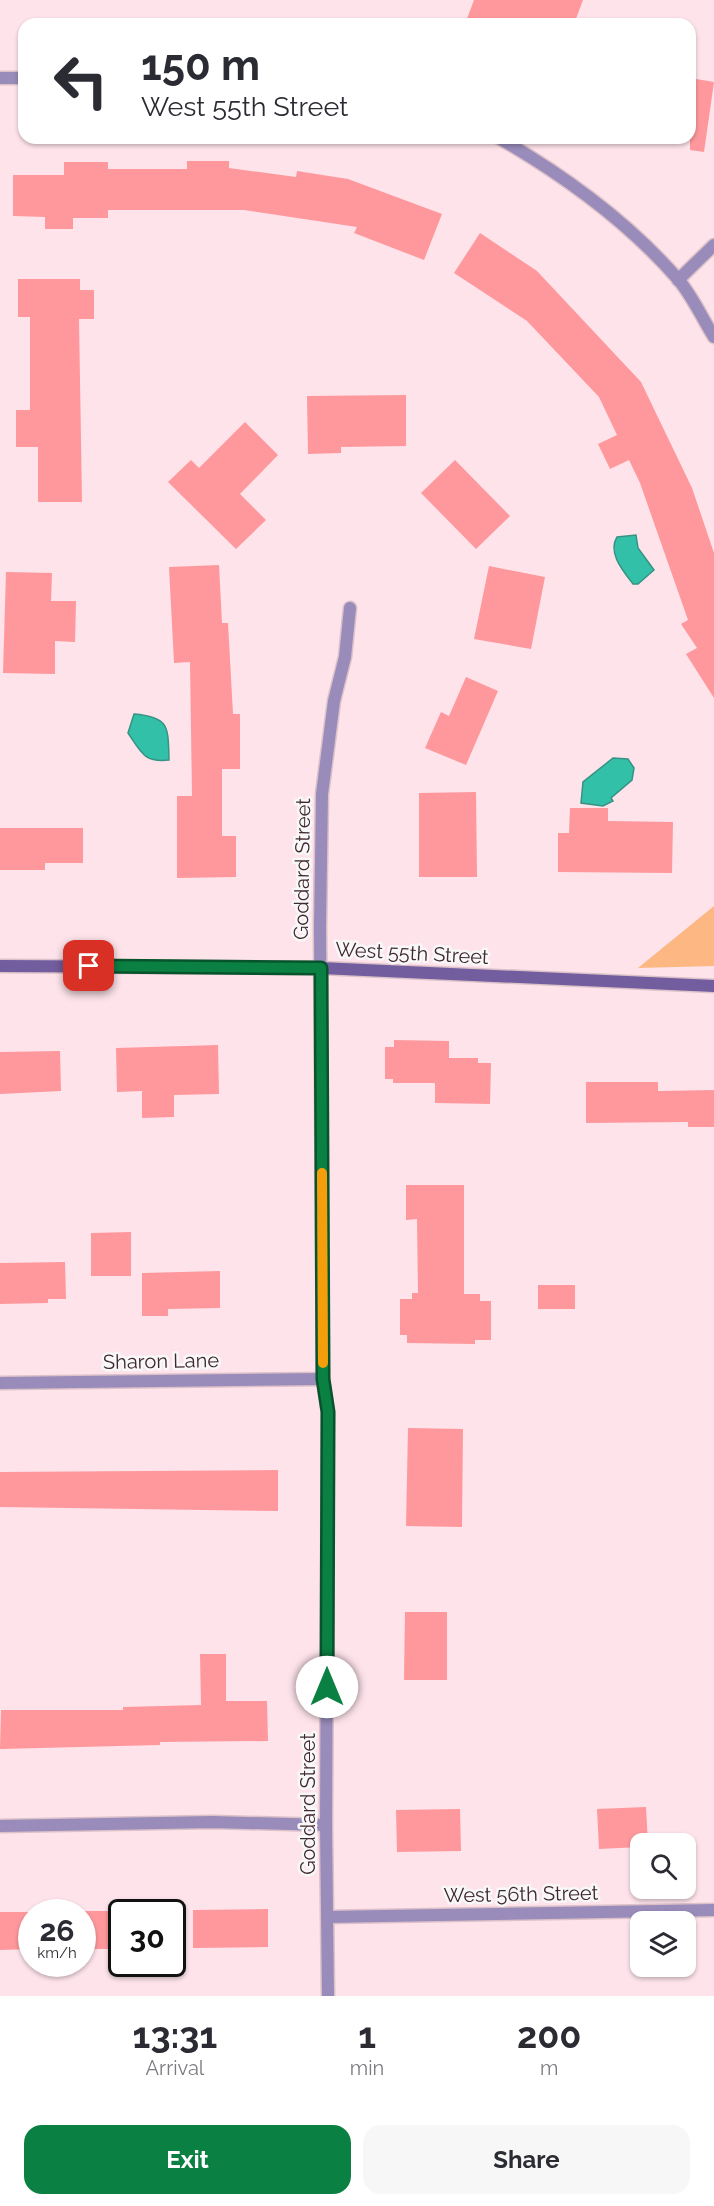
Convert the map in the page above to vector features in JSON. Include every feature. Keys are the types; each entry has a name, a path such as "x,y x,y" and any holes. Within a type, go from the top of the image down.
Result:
{"street":[{"path":"0,78 18,78"},
{"path":"510,144 551,168 622,223 678,280 714,337"},
{"path":"678,280 714,245"},
{"name":"Goddard Street","path":"328,1996 326,1825 328,1412 323,1379 322,794 334,701 345,657 350,608"},
{"name":"West 55th Street","path":"0,966 321,968 714,986"},
{"name":"Sharon Lane","path":"0,1383 323,1379"},
{"path":"0,1826 212,1822 326,1825"},
{"name":"West 56th Street","path":"328,1917 714,1910"}],"shaded area":[{"path":"636,535 638,548 654,570 638,584 633,584 615,556 614,543 617,537"},
{"path":"134,714 155,718 165,726 169,760 154,760 140,751 128,733"},
{"path":"613,758 628,759 634,768 632,780 611,798 613,801 603,806 581,803 583,782"},
{"path":"714,906 714,966 638,968"}],"building":[{"path":"474,0 583,0 576,18 467,18"},
{"path":"696,79 714,82 704,152 690,150 690,144 696,144"},
{"path":"187,161 229,161 229,168 296,177 297,171 348,179 442,214 424,260 354,233 357,227 244,210 108,210 108,218 73,218 73,229 45,229 45,217 13,216 13,175 64,175 64,162 108,162 108,169 187,169"},
{"path":"480,233 537,271 641,382 692,488 714,553 714,698 686,654 697,648 681,624 688,620 640,483 629,460 610,469 598,444 617,435 599,397 527,321 454,273"},
{"path":"18,279 80,279 80,290 94,290 94,319 79,319 82,502 38,502 38,447 16,447 16,410 30,410 30,317 18,317"},
{"path":"406,395 406,446 341,447 341,453 308,454 307,396"},
{"path":"245,422 278,455 240,494 266,520 236,549 168,482 191,460 199,468"},
{"path":"455,460 510,516 476,549 421,493"},
{"path":"219,565 222,623 228,623 233,714 240,714 240,769 222,769 222,836 236,836 236,877 177,878 177,796 192,796 190,662 174,663 169,567"},
{"path":"489,566 545,577 531,649 474,639"},
{"path":"6,572 52,573 51,601 76,601 75,642 55,641 55,674 3,673"},
{"path":"466,677 498,691 466,765 425,748 441,712 449,716"},
{"path":"476,792 477,877 419,877 419,793"},
{"path":"570,808 608,808 608,821 673,822 672,873 558,872 558,833 569,833"},
{"path":"0,828 83,828 83,863 45,863 45,870 0,870"},
{"path":"394,1040 449,1041 449,1058 478,1058 478,1063 491,1063 490,1104 435,1103 435,1083 393,1083 393,1079 385,1079 385,1047 394,1047"},
{"path":"218,1045 219,1094 174,1095 174,1117 142,1118 142,1091 117,1092 116,1048"},
{"path":"60,1051 61,1091 0,1094 0,1052"},
{"path":"586,1082 658,1082 658,1091 714,1090 714,1127 688,1127 688,1122 586,1123"},
{"path":"406,1185 464,1185 464,1294 480,1294 480,1301 491,1301 491,1340 475,1340 475,1344 407,1343 407,1335 400,1335 400,1299 412,1299 412,1293 418,1293 417,1219 406,1220"},
{"path":"131,1232 131,1276 91,1276 91,1233"},
{"path":"65,1262 66,1299 48,1299 48,1303 0,1304 0,1263"},
{"path":"220,1271 220,1308 168,1309 168,1316 142,1316 142,1273"},
{"path":"538,1285 575,1285 575,1309 538,1309"},
{"path":"408,1428 463,1429 462,1527 406,1526"},
{"path":"278,1470 278,1511 0,1507 0,1472"},
{"path":"405,1612 447,1612 447,1680 404,1680"},
{"path":"200,1654 226,1654 226,1701 267,1701 268,1741 160,1742 160,1745 0,1749 1,1710 123,1710 123,1707 201,1705"},
{"path":"646,1807 647,1833 630,1833 630,1847 599,1849 597,1809"},
{"path":"460,1809 461,1851 397,1852 396,1810"},
{"path":"268,1909 268,1947 193,1948 193,1910"},
{"path":"96,1911 108,1911 108,1949 96,1949"},
{"path":"0,1912 18,1912 18,1949 0,1950"}],"slow traffic":[{"path":"322,1173 323,1363"}],"route":[{"path":"89,966 321,968 323,1379 328,1412 327,1687"}]}
